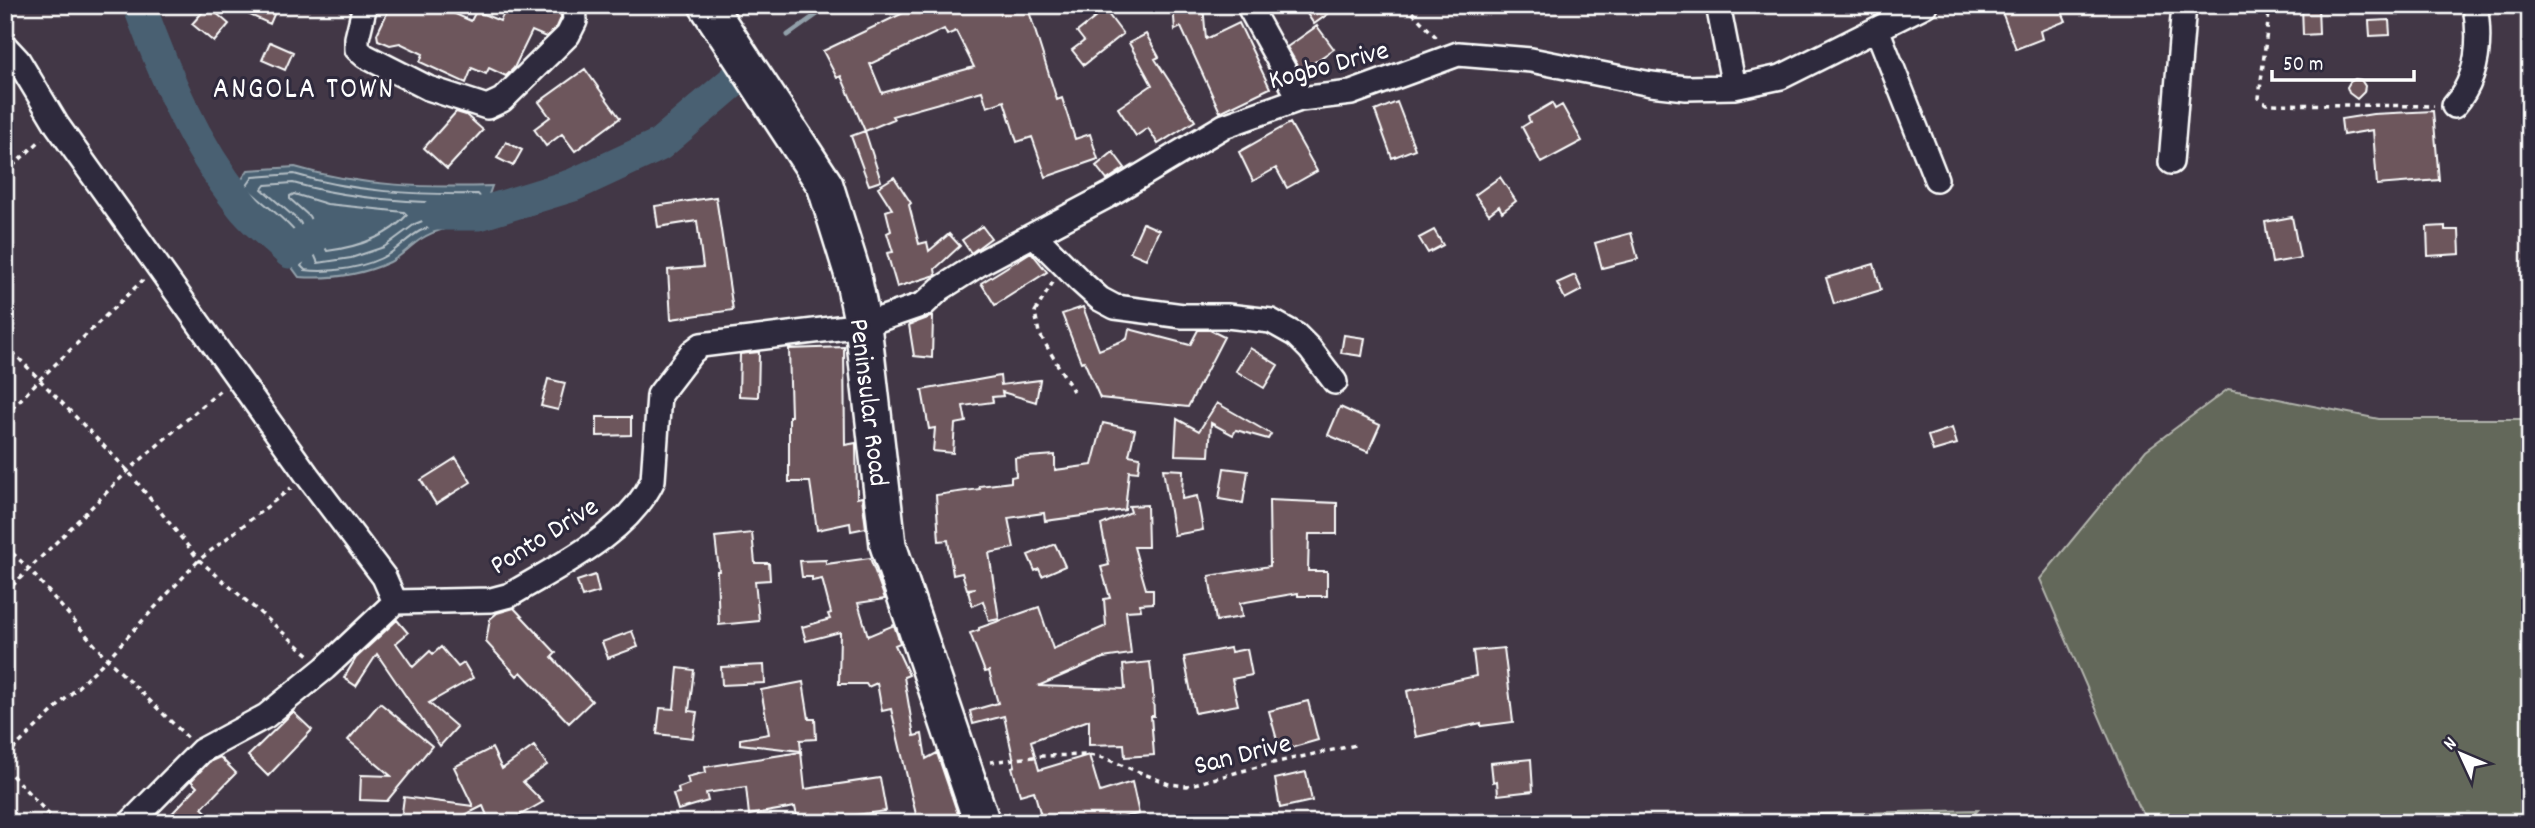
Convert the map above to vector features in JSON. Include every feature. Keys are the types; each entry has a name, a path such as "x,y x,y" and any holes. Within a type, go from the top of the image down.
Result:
{"main road":[{"name":"Peninsular Road","path":"707,5 825,185 871,323 888,545 925,661 982,823"},
{"name":"Peninsular Road","path":"728,5 775,72 834,168 860,236 904,541 995,823"}],"street":[{"path":"365,5 357,38 357,49 365,56 428,88 487,107 502,100 568,35 575,20 573,5"},
{"path":"1248,5 1300,99"},
{"path":"1718,5 1734,88"},
{"name":"Kogbo Drive","path":"871,323 925,304 940,289 975,267 1109,195 1224,125 1300,99 1351,93 1458,54 1531,60 1651,84 1686,88 1734,88 1781,77 1925,5"},
{"path":"2171,162 2184,5"},
{"path":"2454,106 2466,93 2472,78 2479,29 2475,5"},
{"path":"1877,29 1936,180"},
{"path":"5,46 18,60 57,125 307,475 384,577 395,602 325,668 266,716 201,751 130,823"},
{"path":"1034,235 1100,299 1115,307 1183,316 1227,316 1271,321 1286,327 1310,349 1335,382"},
{"name":"Ponto Drive","path":"395,602 491,600 510,595 613,531 648,492 653,480 659,396 692,352 702,345 871,323"}],"path":[{"path":"1405,5 1438,39 1458,54"},
{"path":"2270,5 2259,97 2266,104 2454,106"},
{"path":"5,173 57,125"},
{"path":"1066,264 1044,294 1035,312 1039,333 1073,391"},
{"path":"5,416 159,265"},
{"path":"5,344 128,471 199,560 325,668"},
{"path":"5,593 128,471 237,375"},
{"path":"5,757 107,659 199,560 307,475"},
{"path":"5,546 29,569 107,659 201,751"},
{"name":"San Drive","path":"974,764 1042,756 1089,755 1104,758 1169,784 1188,786 1356,744"},
{"path":"5,768 57,823"}],"shaded area":[{"path":"2228,389 2379,419 2530,419 2530,823 2150,823 2138,806 2040,579 2146,450"},
{"path":"1978,810 1966,823 1451,823"}],"water":[{"path":"295,167 368,182 442,187 492,186 478,225 434,232 394,260 368,270 334,277 299,277 291,266 300,257 287,231 236,188 248,170"}],"building":[{"path":"228,5 278,5 270,24"},
{"path":"391,5 435,5 471,21 476,11 500,21 508,5 560,5 561,18 557,27 546,37 532,31 514,68 506,76 489,68 486,74 472,68 466,83 420,62 423,54 400,43 390,45 378,40 377,34"},
{"path":"920,5 1027,5 1057,100 1062,98 1075,139 1090,134 1098,159 1046,177 1032,137 1017,142 1004,101 987,107 982,91 892,116 894,119 865,131 841,76 837,78 823,51","holes":["944,29 947,35 956,31 974,67 882,93 870,64"]},
{"path":"1173,5 1203,5 1206,39 1239,23 1270,88 1220,112 1181,27 1175,30"},
{"path":"1301,5 1322,5 1328,14 1314,24"},
{"path":"2017,5 2059,5 2066,21 2040,31 2042,39 2016,49 2002,12"},
{"path":"2302,5 2318,5 2319,34 2303,35"},
{"path":"208,6 229,24 214,42 192,24"},
{"path":"1105,10 1123,34 1084,65 1072,50 1084,41 1077,32"},
{"path":"2389,20 2390,35 2370,36 2369,21"},
{"path":"1317,26 1334,49 1301,71 1287,47"},
{"path":"1146,34 1159,57 1155,59 1195,121 1158,144 1148,128 1136,136 1118,108 1152,85 1129,43"},
{"path":"270,42 293,52 285,70 262,60"},
{"path":"585,69 620,118 575,151 562,134 546,146 534,129 550,117 539,102"},
{"path":"2355,79 2361,80 2365,86 2364,92 2357,99 2349,93 2347,87"},
{"path":"1397,102 1415,149 1392,158 1375,111"},
{"path":"1552,103 1555,109 1562,105 1582,141 1541,163 1522,127 1530,122 1528,117"},
{"path":"2433,111 2439,180 2377,185 2373,130 2343,135 2341,119 2373,114"},
{"path":"456,112 466,115 483,130 447,169 424,148"},
{"path":"1290,123 1317,171 1287,188 1276,168 1253,181 1239,152"},
{"path":"865,131 881,181 869,185 851,136"},
{"path":"506,142 522,150 513,166 497,158"},
{"path":"1113,152 1125,168 1107,180 1096,166"},
{"path":"894,177 911,203 909,205 919,244 927,242 929,251 949,234 960,246 935,269 936,275 897,287 887,253 893,252 887,233 891,231 886,211 892,209 878,187"},
{"path":"1500,177 1516,201 1502,212 1499,206 1489,214 1475,195"},
{"path":"716,197 733,310 671,319 668,270 703,267 697,221 658,227 655,206"},
{"path":"2292,217 2300,258 2272,263 2265,222"},
{"path":"1143,223 1159,230 1146,259 1130,252"},
{"path":"982,226 991,238 971,253 962,240"},
{"path":"2445,226 2445,230 2459,230 2460,254 2428,256 2427,227"},
{"path":"1434,230 1443,245 1428,253 1419,238"},
{"path":"1631,233 1638,259 1602,268 1595,243"},
{"path":"1031,252 1047,272 995,305 981,283"},
{"path":"1874,264 1881,290 1834,304 1826,278"},
{"path":"1575,275 1582,290 1565,299 1557,283"},
{"path":"1083,307 1099,350 1127,339 1129,329 1190,345 1198,330 1210,330 1224,337 1188,407 1100,398 1084,361 1081,362 1062,314"},
{"path":"933,316 932,358 914,356 909,325"},
{"path":"1344,335 1365,338 1362,356 1341,353"},
{"path":"844,347 845,445 856,443 857,498 862,497 866,528 851,531 850,523 817,530 810,482 789,482 789,349"},
{"path":"1250,348 1278,365 1264,388 1236,371"},
{"path":"759,352 758,397 739,396 740,354"},
{"path":"1000,376 1001,385 1040,380 1036,402 1002,392 1003,396 992,397 993,402 963,406 966,422 955,424 953,453 933,451 935,428 929,429 922,390"},
{"path":"548,379 565,383 558,410 541,406"},
{"path":"1217,403 1271,434 1268,439 1236,430 1233,435 1211,423 1209,456 1175,455 1177,419 1199,431"},
{"path":"1340,407 1380,425 1368,452 1328,435"},
{"path":"597,417 631,417 631,435 597,436"},
{"path":"1103,423 1135,430 1129,455 1140,457 1138,472 1129,471 1125,510 1045,521 1044,513 1008,518 1014,548 989,553 999,619 989,621 983,601 972,606 968,591 976,588 967,589 962,573 953,575 948,540 939,541 936,495 1011,482 1011,477 1016,476 1015,458 1055,455 1055,470 1092,465"},
{"path":"1952,428 1957,444 1933,451 1928,436"},
{"path":"456,458 471,482 436,504 421,480"},
{"path":"1224,468 1248,471 1243,503 1219,499"},
{"path":"1163,469 1183,470 1182,499 1197,496 1203,530 1174,535"},
{"path":"1269,500 1337,503 1337,534 1309,534 1308,571 1327,571 1327,596 1298,596 1298,593 1240,603 1242,617 1216,621 1209,576 1270,566"},
{"path":"1147,505 1148,547 1134,547 1146,589 1153,589 1153,603 1140,604 1141,610 1126,611 1131,654 1103,658 1038,686 1125,689 1123,665 1150,662 1154,755 1125,757 1124,744 1089,745 1089,720 1031,741 1039,770 1089,755 1100,792 1132,782 1139,814 1116,818 1117,823 1043,823 1034,791 1020,795 1012,767 1015,766 1004,716 973,724 970,711 998,703 989,671 985,672 970,633 1039,607 1053,649 1106,626 1104,599 1110,598 1101,567 1109,565 1101,525 1131,512 1129,506"},
{"path":"752,533 755,563 769,563 770,580 755,581 759,621 719,625 719,571 715,537"},
{"path":"1055,544 1065,566 1042,576 1039,569 1035,571 1028,555"},
{"path":"870,558 885,599 858,603 868,636 894,625 900,643 895,645 909,675 904,677 914,736 922,734 926,759 937,753 961,823 918,823 891,709 882,711 877,683 868,687 866,684 839,684 840,632 806,641 802,627 830,619 828,614 831,613 822,579 812,581 812,577 802,577 800,561 826,560 826,564"},
{"path":"595,575 599,592 582,597 577,581"},
{"path":"514,608 556,653 552,657 592,701 569,723 521,672 517,676 486,642 490,619 497,613"},
{"path":"397,620 408,633 396,643 413,667 430,651 433,654 441,647 458,667 464,663 473,678 429,703 457,727 440,746 377,654 356,686 344,678 356,658"},
{"path":"632,631 638,647 608,658 602,642"},
{"path":"1230,648 1231,652 1247,649 1252,675 1232,679 1238,705 1195,713 1184,657"},
{"path":"1504,648 1513,722 1481,726 1481,723 1416,737 1407,691 1476,676 1473,651"},
{"path":"764,665 765,683 722,685 721,667"},
{"path":"678,668 694,670 689,711 697,712 693,738 657,734 660,708 674,709"},
{"path":"803,682 809,719 815,719 816,739 800,740 801,751 740,744 740,739 769,734 761,690"},
{"path":"1308,701 1318,740 1280,751 1269,711"},
{"path":"380,703 432,746 387,801 360,800 361,775 391,776 348,740"},
{"path":"293,712 312,730 268,776 248,756"},
{"path":"534,746 547,765 523,782 543,802 506,823 490,823 483,806 459,818 458,823 401,820 404,797 473,806 454,767 492,748 502,769"},
{"path":"801,752 805,789 880,778 886,811 833,818 832,814 798,821 795,807 749,815 746,787 706,793 708,801 678,810 673,794 679,793 678,788 689,784 687,777 706,772 705,767"},
{"path":"220,757 236,773 202,808 218,823 163,823 197,787 191,781 209,762"},
{"path":"1531,759 1533,791 1498,795 1497,781 1493,782 1491,763"},
{"path":"1306,772 1312,801 1280,808 1275,779"}],"waterway":[{"path":"139,5 159,58 194,133 245,210 290,252 333,224"},
{"path":"788,35 830,5"},
{"path":"437,214 479,214 573,185 659,145 736,79"}],"district":[{"name":"ANGOLA TOWN","path":"304,87"}]}
